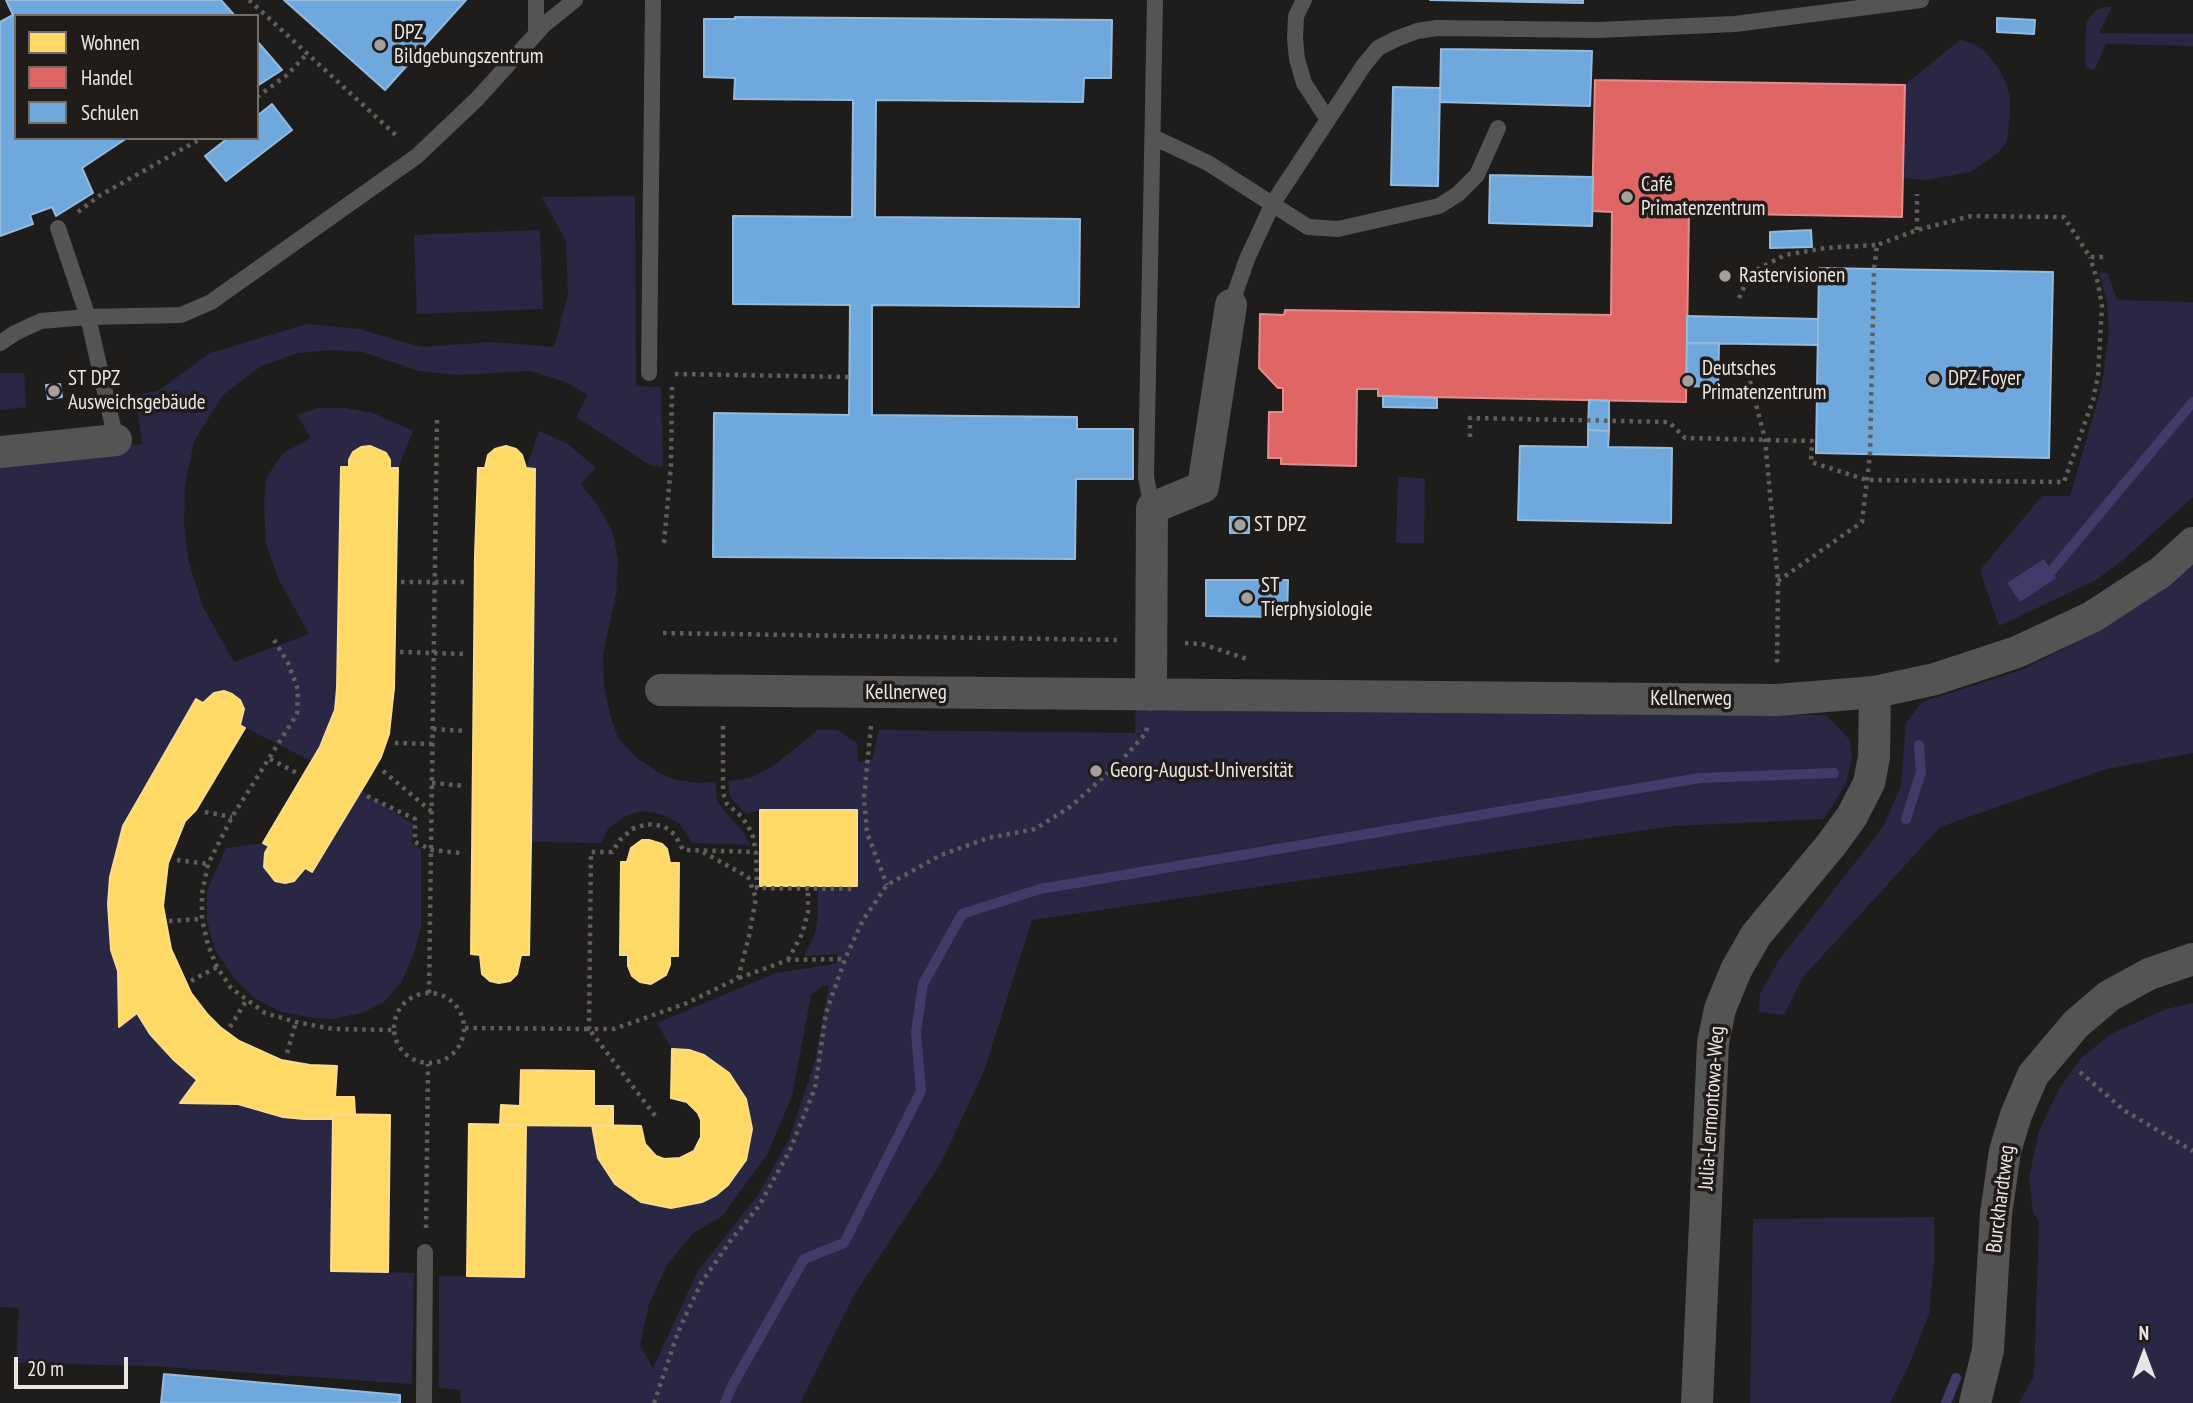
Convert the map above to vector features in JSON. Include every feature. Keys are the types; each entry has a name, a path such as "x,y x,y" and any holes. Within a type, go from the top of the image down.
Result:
{"street":[{"path":"1151,695 1152,508 1203,487 1231,305"},
{"path":"0,452 116,440"},
{"name":"Kellnerweg","path":"661,690 1777,700 1875,692 1935,679 2017,652 2092,617 2161,572 2193,543"},
{"name":"Julia-Lermontowa-Weg","path":"1697,1403 1713,1043 1720,1009 1736,970 1756,935 1831,845 1852,816 1869,783 1874,757 1875,692"},
{"name":"Burckhardtweg","path":"1975,1403 1988,1350 1996,1214 2004,1151 2033,1075 2076,1024 2109,996 2149,974 2193,959"}],"lane":[{"path":"536,0 536,34"},
{"path":"0,343 15,332 41,321 88,317 168,317 193,312 211,302 417,156 477,99 561,9 575,0"},
{"path":"649,373 653,0"},
{"path":"1152,508 1146,477 1155,0"},
{"path":"1304,0 1296,16 1297,59 1304,83 1328,120"},
{"path":"1231,305 1247,259 1273,203 1378,48 1417,31 1437,29 1598,30 1735,24 1921,0"},
{"path":"1153,137 1208,163 1308,227 1338,229 1440,206 1458,194 1476,175 1498,128"},
{"path":"58,228 88,317 116,440"},
{"path":"424,1403 425,1252"}],"path":[{"path":"249,0 417,156"},
{"path":"259,96 287,75 307,54"},
{"path":"58,228 99,196 198,140"},
{"path":"1917,194 1917,230"},
{"path":"1470,437 1470,418 1669,422 1685,438 1812,441 1811,461 1867,481 2064,482 2093,400 2098,376 2102,306 2090,257 2064,218 1971,216 1917,230 1877,245 1825,248 1785,255 1756,270 1739,298"},
{"path":"1778,581 1862,522 1870,454 1874,269 1877,245"},
{"path":"2090,257 2107,257"},
{"path":"1719,365 1746,366 1765,439 1778,581 1777,700"},
{"path":"664,543 671,465 672,374 849,377"},
{"path":"429,993 437,418"},
{"path":"401,582 466,582"},
{"path":"663,633 1152,640 1202,644 1276,670 1276,696"},
{"path":"274,640 288,663 298,690 297,714 232,817 208,864 202,894 202,919 208,945 217,967 231,988 265,1013 296,1022 333,1028 394,1030"},
{"path":"400,652 466,654"},
{"path":"724,692 723,793 727,804 742,817 752,833 756,852 757,888 856,889"},
{"path":"875,693 864,797 867,833 887,885"},
{"path":"654,1403 678,1332 701,1283 759,1206 790,1150 815,1088 826,1013 845,959 863,920 887,885 941,855 988,838 1035,829 1070,807 1119,763 1146,733 1151,695"},
{"path":"433,729 466,731"},
{"path":"395,743 433,744"},
{"path":"270,759 297,773"},
{"path":"383,771 432,812"},
{"path":"432,783 466,786"},
{"path":"367,796 415,819 415,842 432,850 460,853"},
{"path":"205,812 232,817"},
{"path":"656,1117 589,1029 591,852 612,852 620,840 632,830 647,824 664,826 675,835 682,850 756,852"},
{"path":"704,852 748,877 756,898 738,978"},
{"path":"177,860 208,864"},
{"path":"788,960 802,934 808,912 808,887"},
{"path":"169,921 202,919"},
{"path":"465,1028 614,1028 687,1003 738,978 788,960 845,959"},
{"path":"191,981 217,967"},
{"path":"429,993 447,998 460,1010 465,1028 460,1046 454,1053 447,1059 428,1064 411,1059 399,1047 394,1030 398,1012 411,998 429,993"},
{"path":"230,1027 246,1001"},
{"path":"287,1053 296,1022"},
{"path":"2053,1049 2126,1111 2193,1150"},
{"path":"425,1252 428,1064"}],"shaded area":[{"path":"2112,7 2099,33 2193,34 2193,46 2106,44 2094,70 2087,68 2086,23 2095,11"},
{"path":"1960,40 1972,43 1985,52 2006,83 2010,97 2007,140 1999,152 1971,172 1925,180 1903,178 1905,85"},
{"path":"635,196 636,386 661,387 663,467 650,465 576,417 588,395 566,382 531,371 456,375 419,371 363,352 332,350 298,353 261,366 223,395 194,441 185,486 184,523 189,563 203,607 234,662 309,634 279,580 266,544 264,501 267,477 283,453 311,438 297,415 318,408 345,408 373,413 413,431 398,468 390,468 386,453 370,446 353,452 349,467 341,468 335,710 329,729 311,761 240,725 244,709 240,700 232,694 224,691 214,693 203,703 196,699 139,795 123,826 114,854 108,904 111,950 118,971 119,1026 137,1013 150,1034 197,1080 181,1103 238,1104 283,1117 332,1119 331,1271 414,1273 412,1384 151,1366 16,1363 19,1308 0,1307 0,463 142,444 135,395 158,391 210,353 307,324 359,329 421,347 492,342 554,347 568,294 566,241 542,197"},
{"path":"540,230 543,309 417,314 414,235"},
{"path":"2099,272 2108,273 2117,300 2193,302 2193,497 2124,559 2096,580 1999,626 1980,570 2042,496 2070,496 2102,386 2109,331 2107,302"},
{"path":"0,373 24,373 26,407 0,410"},
{"path":"539,431 568,444 596,468 581,484 612,530 618,560 616,594 603,654 604,684 618,738 636,757 659,773 673,779 698,783 716,782 717,802 743,832 750,845 692,843 679,823 661,814 642,811 625,816 608,829 601,843 531,842 535,470 526,468"},
{"path":"1398,477 1425,478 1424,543 1396,543"},
{"path":"2044,559 2056,578 2020,602 2007,583"},
{"path":"2193,563 2193,753 2106,769 1940,827 1803,977 1784,1015 1759,1012 1760,994 1779,960 1883,827 1901,786 1906,723 1922,702 2021,670 2098,632 2168,585"},
{"path":"1136,706 1826,715 1850,740 1852,758 1846,783 1824,819 1674,826 1032,920 984,1071 941,1163 854,1295 800,1403 461,1403 460,1390 439,1388 439,1276 524,1277 526,1125 592,1125 598,1158 605,1172 627,1194 656,1206 687,1207 716,1195 738,1173 746,1160 752,1129 746,1099 739,1085 729,1073 704,1055 689,1050 672,1049 657,1023 776,973 835,964 838,954 804,956 815,934 818,886 857,810 760,810 746,814 730,797 728,781 750,778 772,767 818,730 837,730 857,743 858,762 872,760 879,730 1135,733","holes":["823,986 829,986 815,1061 789,1139 758,1195 698,1271 653,1368 640,1345 649,1304 667,1265 693,1233 722,1216 767,1155 792,1096 811,995"]},
{"path":"361,790 413,824 412,843 421,850 421,927 413,956 401,983 383,1003 361,1013 332,1019 279,1011 254,998 234,978 215,950 207,920 207,891 226,848 263,843 269,846 264,867 268,875 275,881 294,881 301,876"},
{"path":"2193,1003 2193,1403 2019,1403 2034,1376 2039,1221 2033,1212 2029,1177 2039,1131 2059,1089 2081,1058 2111,1034 2166,1009"},
{"path":"1934,1217 1934,1261 1929,1314 1909,1365 1890,1403 1750,1403 1753,1219"}],"building: Wohnen":[{"path":"370,446 386,453 390,468 398,468 394,688 389,734 381,757 312,872 305,868 294,881 275,881 264,867 265,853 269,846 263,843 320,747 335,710 341,467 349,467 353,452"},
{"path":"506,446 516,449 522,455 526,468 535,469 531,842 529,955 521,955 517,974 510,981 499,983 490,981 482,974 480,955 471,954 475,556 478,468 485,468 488,455 495,449"},
{"path":"224,691 240,700 244,709 240,725 245,728 196,810 185,821 168,863 163,906 171,949 191,993 220,1027 239,1041 281,1060 337,1066 335,1097 354,1097 355,1114 333,1114 332,1119 304,1119 283,1117 238,1104 180,1103 197,1080 150,1034 137,1013 119,1027 118,971 111,950 108,904 110,877 123,826 196,699 203,703 214,693"},
{"path":"760,810 857,810 857,886 760,886"},
{"path":"642,840 662,844 667,849 670,863 679,863 678,956 670,956 666,975 651,984 640,982 632,976 628,955 620,955 621,862 627,862 631,848"},
{"path":"672,1049 689,1050 704,1055 729,1073 746,1099 752,1129 746,1160 728,1185 702,1202 671,1208 641,1202 615,1184 598,1158 592,1125 641,1126 645,1144 656,1156 664,1159 680,1158 694,1151 701,1137 701,1120 687,1102 671,1098"},
{"path":"521,1070 594,1071 594,1106 613,1106 613,1126 500,1125 501,1105 520,1106"},
{"path":"333,1114 390,1115 388,1272 331,1271"},
{"path":"469,1124 526,1125 524,1277 467,1276"}],"building: Handel":[{"path":"1595,80 1905,85 1902,217 1689,213 1686,402 1378,396 1378,389 1357,389 1356,466 1281,464 1281,458 1268,458 1269,412 1283,412 1283,388 1278,388 1259,368 1260,314 1284,315 1285,310 1611,315 1612,212 1592,211"}],"building: Schulen":[{"path":"6,0 221,0 233,14 14,14 14,140 124,140 82,168 93,193 56,216 52,207 30,215 33,224 0,236 0,22 13,15"},
{"name":"DPZ Bildgebungszentrum","path":"284,0 466,0 385,90"},
{"path":"1430,0 1583,0 1583,3"},
{"path":"1997,18 2035,20 2034,34 1997,32"},
{"path":"704,19 1112,20 1111,78 1084,78 1083,102 876,100 875,217 1080,219 1079,307 872,305 872,415 1077,417 1077,429 1133,429 1133,479 1076,479 1075,559 713,557 714,413 849,415 850,305 733,304 733,216 852,217 853,100 734,99 735,78 704,77"},
{"path":"259,43 282,70 259,85"},
{"path":"1441,49 1592,51 1590,106 1440,102"},
{"path":"1393,87 1440,88 1438,186 1391,185"},
{"path":"272,104 292,130 226,181 205,156 225,140 259,140 259,114"},
{"path":"1490,175 1593,177 1592,226 1489,223"},
{"path":"1811,230 1812,247 1770,248 1770,232"},
{"name":"DPZ Foyer","path":"1819,268 2053,272 2049,458 1816,453"},
{"path":"1687,316 1818,319 1818,345 1687,343"},
{"path":"1687,343 1719,343 1718,387 1686,386"},
{"name":"ST DPZ Ausweichsgebäude","path":"60,384 62,397 48,399 46,385"},
{"path":"1383,396 1437,398 1437,408 1383,407"},
{"path":"1589,400 1609,401 1609,431 1588,430"},
{"path":"1588,430 1609,431 1608,447 1672,448 1671,523 1518,520 1520,446 1588,447"},
{"name":"ST DPZ","path":"1230,517 1249,517 1249,533 1230,533"},
{"name":"ST Tierphysiologie","path":"1206,580 1288,580 1287,617 1206,616"},
{"path":"164,1374 400,1395 400,1403 161,1403"}],"waterway":[{"path":"2041,579 2048,575 2193,402"},
{"path":"1906,819 1921,772 1919,745"},
{"path":"725,1403 804,1259 844,1243 921,1091 916,1032 923,984 962,914 1040,889 1700,778 1834,773"},
{"path":"1946,1403 1956,1378"}],"place":[{"name":"DPZ Bildgebungszentrum","path":"380,45"},
{"name":"Café Primatenzentrum","path":"1627,197"},
{"name":"Rastervisionen","path":"1725,276"},
{"name":"DPZ Foyer","path":"1934,379"},
{"name":"Deutsches Primatenzentrum","path":"1688,381"},
{"name":"ST DPZ Ausweichsgebäude","path":"54,391"},
{"name":"ST DPZ","path":"1240,525"},
{"name":"ST Tierphysiologie","path":"1247,598"},
{"name":"Georg-August-Universität","path":"1096,771"}]}
